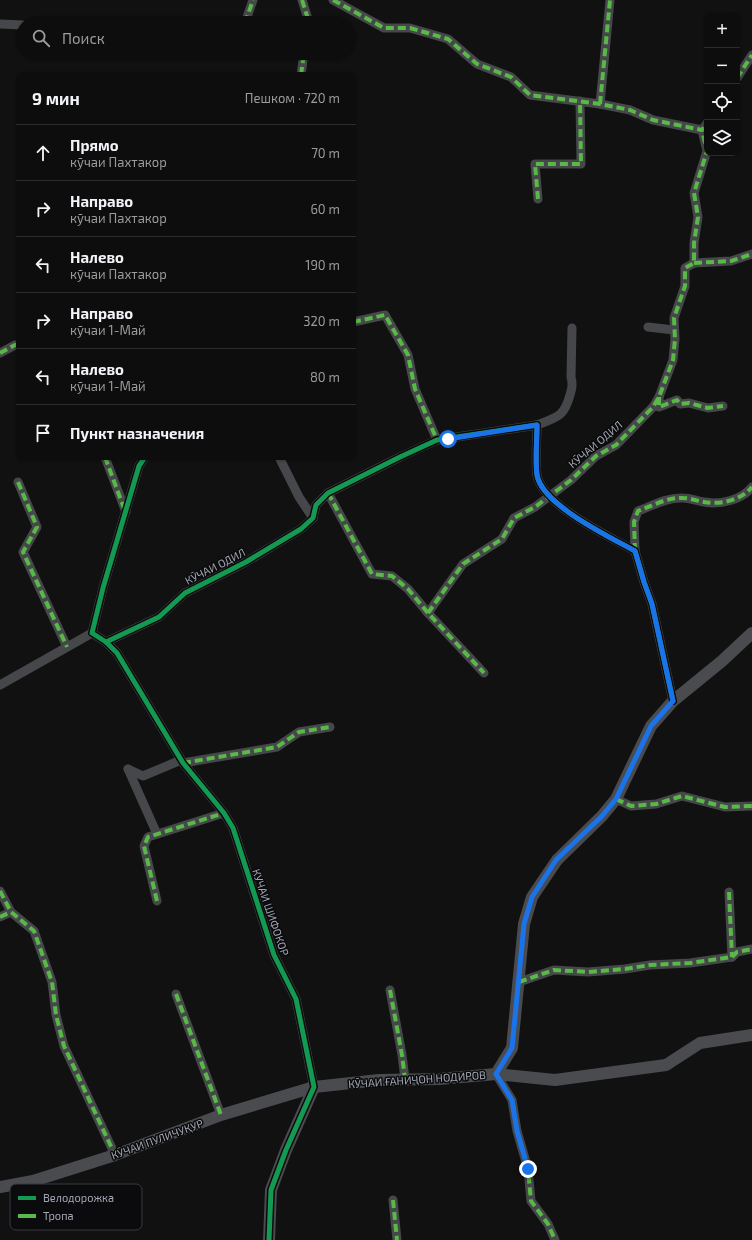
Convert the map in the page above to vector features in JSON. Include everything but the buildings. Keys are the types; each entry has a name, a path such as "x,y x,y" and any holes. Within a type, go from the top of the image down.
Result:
{"street":[{"path":"247,16 253,0"},
{"path":"302,0 307,16"},
{"path":"333,0 384,28 410,28 448,38 477,64 511,77 530,94 630,110 653,120 704,126"},
{"path":"600,104 610,0"},
{"path":"0,24 16,25"},
{"path":"740,73 752,55"},
{"path":"301,72 303,60"},
{"path":"538,199 535,164 581,164 580,101"},
{"path":"705,156 694,193 698,217 694,243 694,263 731,261 752,254"},
{"name":"КӮЧАИ ОДИЛ","path":"428,613 463,564 502,539 514,518 535,507 571,480 596,456 616,445 653,407 673,360 675,339 674,318 685,286 685,268 694,263"},
{"path":"356,321 385,315 408,354 415,389 437,440"},
{"path":"648,327 674,330"},
{"name":"КӮЧАИ ОДИЛ","path":"106,642 159,617 185,593 246,562 301,529 313,518 316,505 328,493 400,457 437,440 537,425 559,416 566,408 573,384 571,377 572,328"},
{"path":"0,353 16,346"},
{"path":"658,397 659,407 678,400 680,404 689,403 708,408 723,406"},
{"path":"537,425 537,475 549,496 581,521 635,551"},
{"path":"106,460 126,512"},
{"path":"0,685 92,633 103,588 139,466 143,460"},
{"path":"280,460 299,497 313,518"},
{"path":"18,482 37,527 23,552 67,647"},
{"path":"673,701 652,604 635,551 634,522 638,511 669,499 683,498 706,503 733,500 747,493 752,487"},
{"path":"328,493 372,574 392,576 408,589 428,613 484,673"},
{"path":"92,633 106,642"},
{"path":"555,1240 548,1224 531,1201 528,1169 517,1131 512,1100 496,1074 512,1048 524,924 532,897 556,860 602,816 616,799 651,726 673,701 722,661 752,633"},
{"name":"КУЧАИ ШИФОКОР","path":"106,642 117,653 182,762 224,812 233,828 274,955 296,999 314,1087"},
{"path":"157,834 128,769 143,776 182,762 277,747 299,732 330,726"},
{"path":"616,799 631,806 656,804 682,796 725,807 752,806"},
{"path":"157,901 144,846 148,837 224,812"},
{"path":"0,891 11,912 34,931 52,982 56,1015 64,1046 115,1155"},
{"path":"729,892 732,957"},
{"path":"0,917 11,912"},
{"path":"519,982 554,970 588,972 650,965 690,963 732,957 737,952 752,950"},
{"path":"390,990 405,1079"},
{"path":"176,994 220,1116"},
{"name":"КӮЧАИ ҒАНИҶОН НОДИРОВ","path":"314,1087 379,1080 439,1079 496,1074 555,1080 666,1065 700,1043 752,1035"},
{"path":"269,1240 271,1190 286,1150 314,1087"},
{"name":"КӮЧАИ ПУЛИЧУҚУР","path":"14,1184 33,1180 115,1155 220,1116 314,1087"},
{"name":"КӮЧАИ ПУЛИЧУҚУР","path":"0,1187 10,1185"},
{"path":"393,1200 397,1240"}],"marked path":[{"path":"247,16 253,0"},
{"path":"302,0 307,16"},
{"path":"333,0 384,28 410,28 448,39 477,64 511,77 530,95 600,104 630,110 653,120 702,130 704,127"},
{"path":"600,104 610,0"},
{"path":"740,73 752,55"},
{"path":"301,72 303,60"},
{"path":"538,199 535,164 581,164 580,101"},
{"path":"428,613 463,564 502,539 514,518 535,507 571,480 596,456 616,445 653,407 659,397 673,360 675,339 674,318 685,286 685,268 694,263 694,243 698,217 694,193 707,151 702,130"},
{"path":"694,263 731,261 752,254"},
{"path":"356,321 385,315 408,355 415,389 437,440"},
{"path":"0,353 16,345"},
{"path":"659,397 659,407 677,400 680,404 689,403 708,408 723,406"},
{"path":"106,460 125,511"},
{"path":"18,482 37,527 23,552 67,647"},
{"path":"635,551 634,522 638,511 665,500 677,498 688,498 710,503 724,502 743,495 752,487"},
{"path":"328,493 372,574 392,576 408,589 428,613 484,673"},
{"path":"183,763 277,747 299,732 330,727"},
{"path":"616,799 631,806 656,804 682,796 725,807 752,806"},
{"path":"157,901 144,846 148,837 224,813"},
{"path":"0,891 11,912 34,931 52,982 56,1015 64,1046 115,1155"},
{"path":"729,892 732,957"},
{"path":"0,917 11,912"},
{"path":"732,957 737,952 752,949"},
{"path":"519,982 554,970 588,972 650,965 690,963 732,957"},
{"path":"390,990 405,1079"},
{"path":"176,994 221,1115"},
{"path":"496,1074 512,1100 517,1131 528,1169 531,1201 548,1224 555,1240"},
{"path":"393,1200 397,1240"}],"cycle path":[{"path":"106,642 159,617 185,593 246,562 301,529 313,518 316,505 328,493 437,440 537,425 537,475 542,486 551,498 578,519 635,551 652,604 673,701"},
{"path":"143,460 139,466 103,588 92,633 106,642 117,653 183,763 224,813 233,828 274,955 296,999 314,1087 286,1150 271,1190 269,1240"}],"route":[{"path":"448,439 537,425 537,475 549,496 581,521 635,551 652,604 673,701 651,726 616,799 602,816 556,860 532,897 524,924 512,1048 496,1074 512,1100 517,1131 528,1169"}]}
